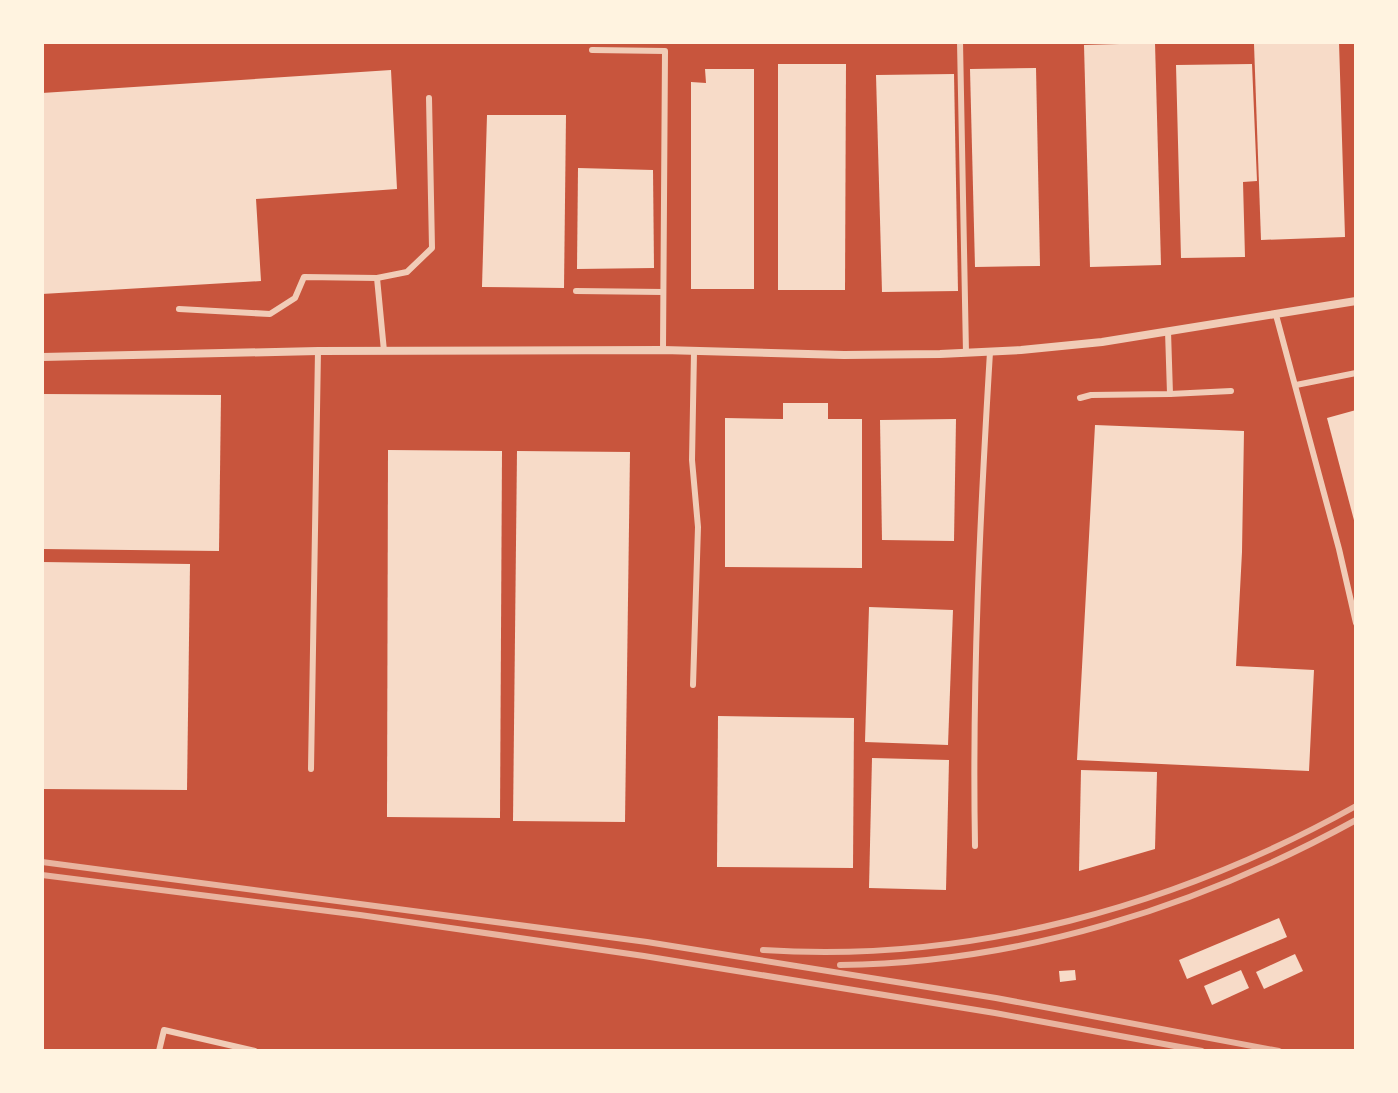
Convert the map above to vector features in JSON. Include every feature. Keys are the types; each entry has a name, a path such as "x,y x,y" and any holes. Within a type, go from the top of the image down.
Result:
{"street":[{"path":"42,357 318,351 663,350 844,355 990,352 1102,342 1356,301"}],"lane":[{"path":"960,42 966,353"},
{"path":"592,50 665,51 663,350"},
{"path":"179,309 270,314 295,298 304,277 377,278 407,272 432,248 429,98"},
{"path":"377,278 384,351"},
{"path":"576,291 663,292"},
{"path":"1276,315 1356,623"},
{"path":"1168,331 1170,394"},
{"path":"311,769 318,351"},
{"path":"693,685 698,527 692,460 694,352"},
{"path":"975,846 974,720 990,352"},
{"path":"1296,385 1356,373"},
{"path":"1080,398 1091,395 1231,391"},
{"path":"159,1051 164,1030 255,1051"}],"building":[{"path":"1339,42 1345,237 1261,240 1254,44"},
{"path":"1155,43 1161,265 1090,267 1084,45"},
{"path":"778,64 846,64 845,290 778,290"},
{"path":"1252,64 1257,181 1243,182 1245,257 1181,258 1176,65"},
{"path":"1036,68 1040,266 975,267 970,69"},
{"path":"705,69 754,69 754,289 691,289 691,82 706,83"},
{"path":"391,70 397,189 256,199 261,281 42,294 42,93"},
{"path":"954,74 958,291 882,292 876,75"},
{"path":"487,115 566,115 564,288 482,287"},
{"path":"578,168 653,170 654,268 577,269"},
{"path":"42,394 221,395 219,551 42,549"},
{"path":"783,403 828,403 828,419 862,419 862,568 725,567 725,418 783,419"},
{"path":"1356,410 1356,524 1355,524 1327,418"},
{"path":"956,419 954,541 882,540 880,420"},
{"path":"1095,425 1244,431 1236,666 1314,670 1309,771 1077,760"},
{"path":"388,450 502,451 500,818 387,817"},
{"path":"517,451 630,452 625,822 513,821"},
{"path":"42,562 190,564 187,790 42,789"},
{"path":"869,607 953,610 948,745 865,742"},
{"path":"718,716 854,718 853,868 717,867"},
{"path":"872,758 949,760 946,890 869,888"},
{"path":"1081,770 1157,772 1155,849 1079,871"},
{"path":"1279,918 1287,937 1187,979 1179,960"},
{"path":"1295,954 1303,971 1264,989 1256,972"},
{"path":"1075,970 1076,980 1060,982 1059,971"},
{"path":"1241,970 1249,988 1212,1005 1204,986"}],"railway":[{"path":"763,950 841,952 918,947 994,937 1070,921 1217,873 1356,806"},
{"path":"840,965 908,962 975,954 1107,924 1171,904 1234,879 1356,820"},
{"path":"42,862 647,942 996,998 1279,1051"},
{"path":"42,875 360,915 644,956 995,1013 1202,1051"}]}
